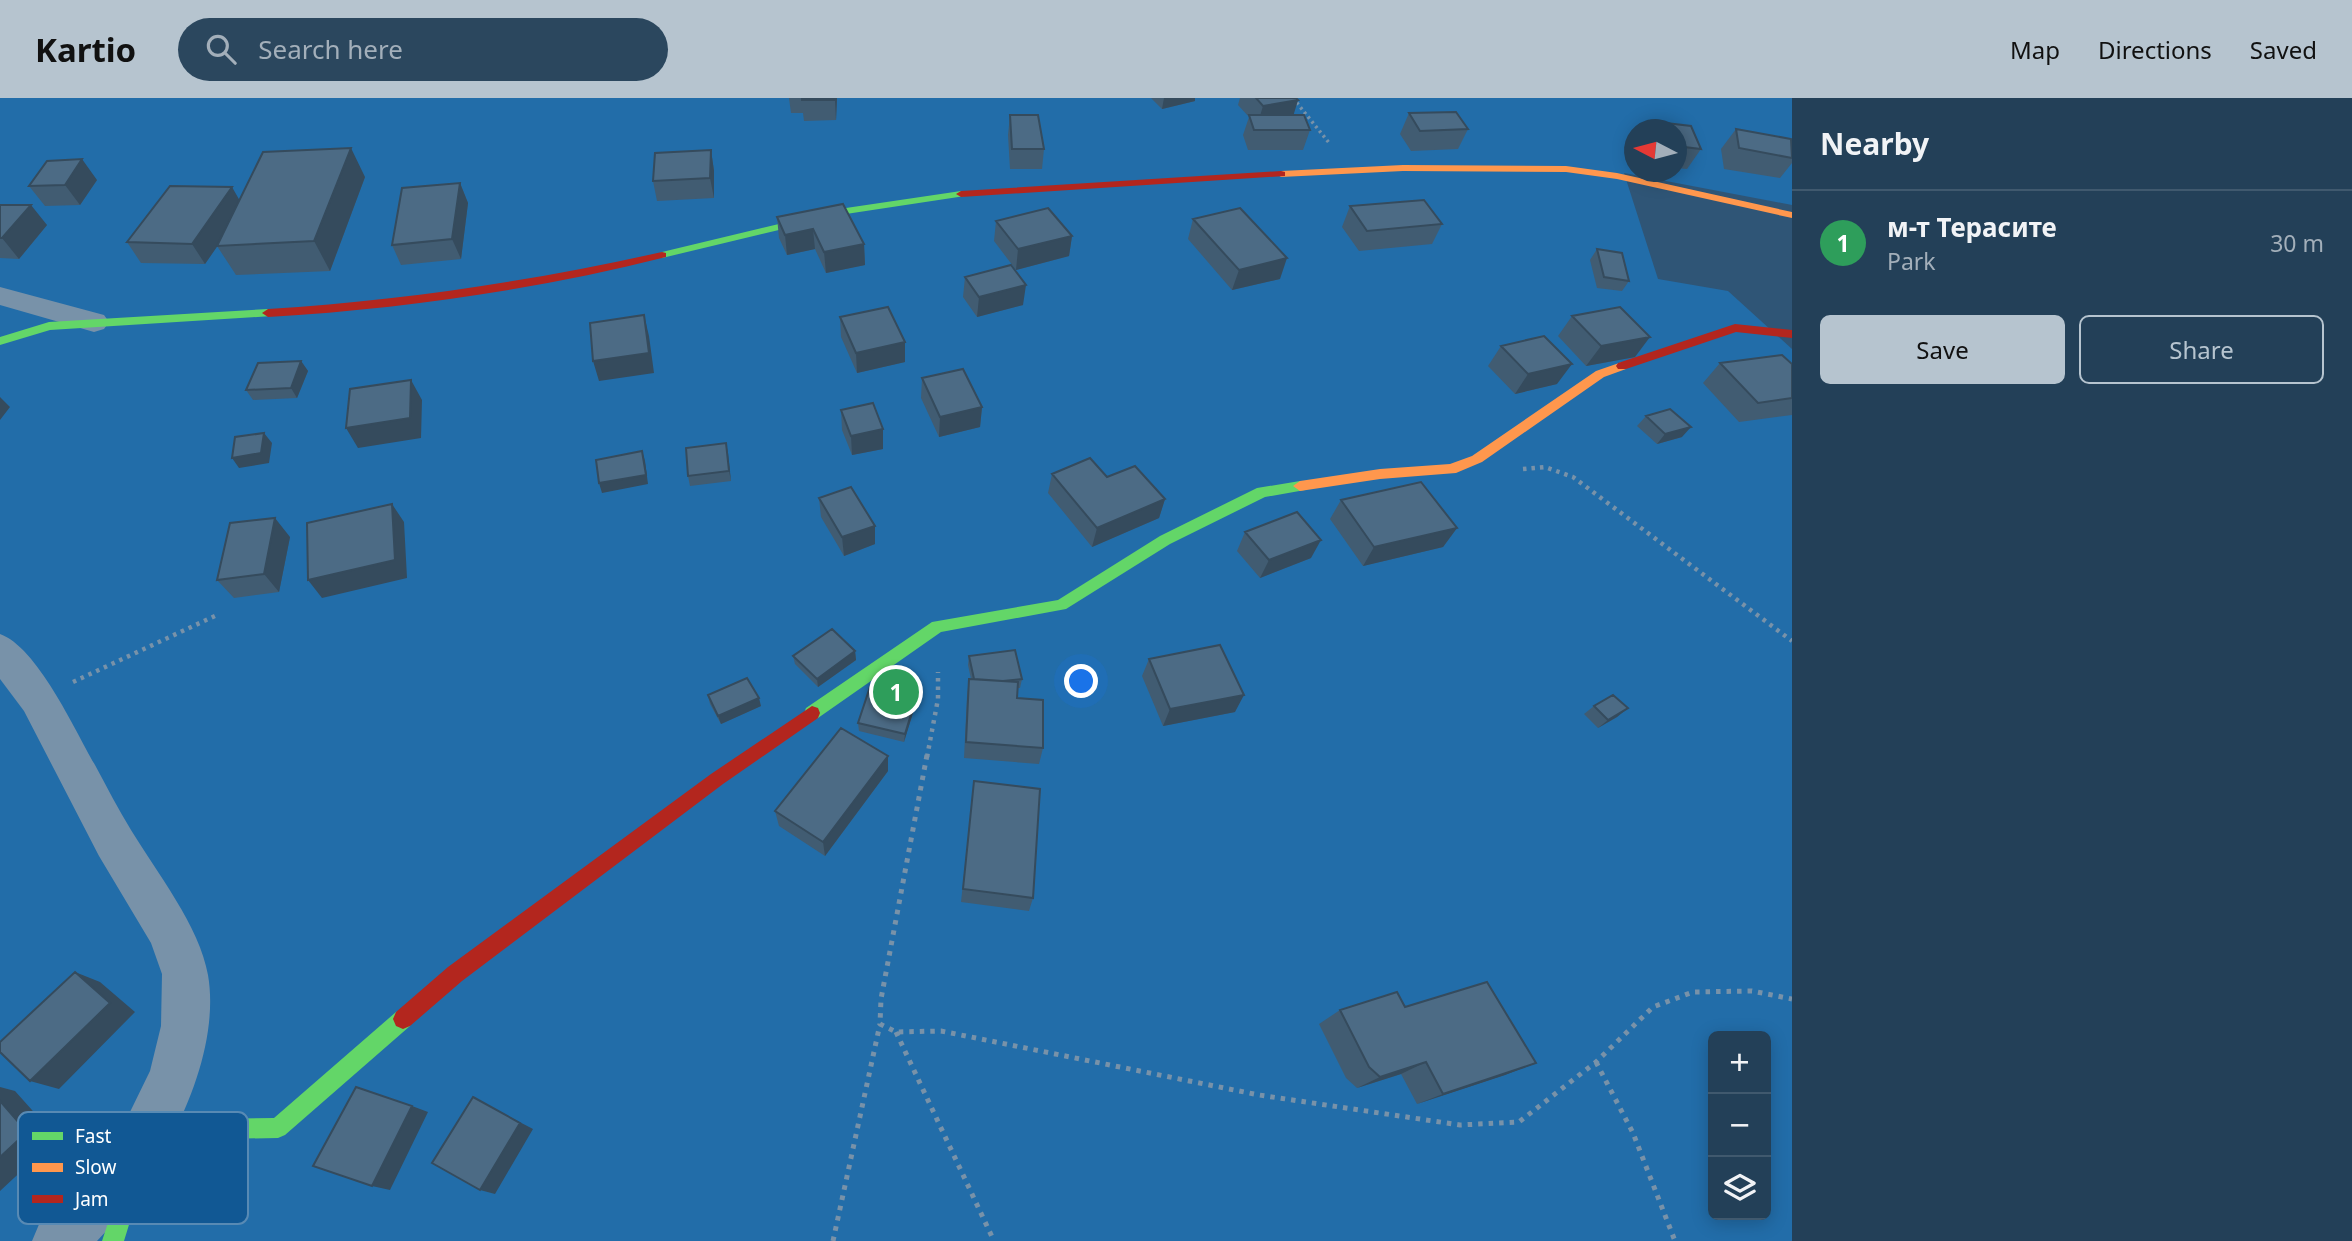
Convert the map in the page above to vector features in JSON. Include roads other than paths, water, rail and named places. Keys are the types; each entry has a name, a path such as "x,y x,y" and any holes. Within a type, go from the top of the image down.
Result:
{"street":[{"path":"0,341 50,327 94,322 342,310 521,286 846,211 962,194 1404,168 1566,169 1617,176 1792,215"},
{"path":"0,296 94,322"},
{"path":"248,1128 278,1128 455,974 717,779 937,626 1061,605 1165,540 1262,492 1380,474 1451,469 1477,458 1600,373 1735,328 1792,334"},
{"path":"0,650 37,699 114,842 170,932 185,974 185,1026 173,1076 156,1112"},
{"path":"59,1241 76,1224"},
{"path":"113,1241 118,1224"}],"place":[{"name":"м-т Терасите","path":"896,692"}]}
